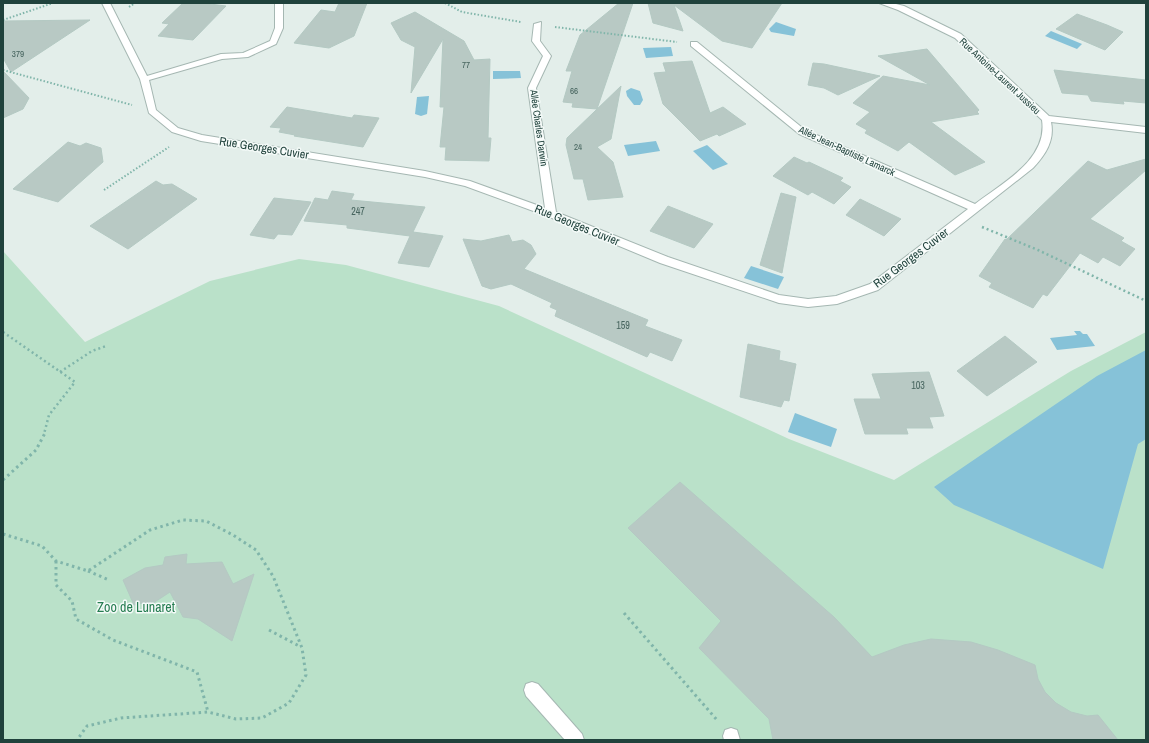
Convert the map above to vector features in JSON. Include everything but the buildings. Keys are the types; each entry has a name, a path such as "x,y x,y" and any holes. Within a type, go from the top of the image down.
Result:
{"street":[{"path":"106,3 114,16 144,79 152,111"},
{"path":"144,79 220,58 245,55 273,42 279,28 278,3"},
{"name":"Rue Antoine-Laurent Jussieu","path":"883,3 901,8 958,36 1046,119 1146,130"},
{"name":"Allée Charles Darwin","path":"538,24 536,41 547,56 532,88 551,214"},
{"name":"Allée Jean-Baptiste Lamarck","path":"694,44 802,132 975,208"},
{"name":"Rue Georges Cuvier","path":"152,111 175,130 209,140 425,174 467,183 551,214 671,262 779,299 808,303 837,300 874,287 962,219 1030,166 1042,154 1048,138 1046,119"},
{"path":"532,690 576,740"}],"path":[{"path":"3,20 53,3"},
{"path":"445,3 462,12 538,24 694,44"},
{"path":"3,70 152,111"},
{"path":"104,190 187,134"},
{"path":"962,219 1038,250 1146,301"},
{"path":"3,332 75,382 49,415 44,435 36,450 3,480"},
{"path":"60,372 92,351 106,346"},
{"path":"77,740 87,726 120,718 208,712 236,718 262,718 289,703 306,675 302,648 296,628 273,576 256,550 233,535 206,521 184,520 150,530 88,571"},
{"path":"3,534 42,546 56,561 88,571 109,580"},
{"path":"56,561 56,585 72,601 76,619 113,640 197,672 208,712"},
{"path":"624,613 731,738"},
{"path":"269,630 302,648"}],"green space":[{"name":"Zoo de Lunaret","path":"3,251 85,342 210,281 299,259 346,265 499,306 789,439 894,480 1071,371 1146,332 1146,740 3,740"}],"water":[{"path":"776,22 796,29 794,36 771,32 769,29"},
{"path":"1051,31 1082,44 1077,49 1045,36"},
{"path":"671,47 673,56 646,58 643,48"},
{"path":"493,71 520,71 521,78 493,79"},
{"path":"631,88 640,91 643,100 640,105 634,105 627,96 626,91"},
{"path":"429,96 427,114 421,116 415,114 417,97"},
{"path":"656,141 660,151 628,156 624,145"},
{"path":"707,145 728,164 713,170 693,151"},
{"path":"751,266 784,277 778,289 744,278"},
{"path":"1074,331 1080,331 1083,334 1087,334 1095,346 1057,350 1050,338 1077,335"},
{"path":"1146,350 1146,439 1138,444 1103,569 954,505 934,487 1097,376"},
{"path":"795,413 837,429 831,447 788,432"}]}
